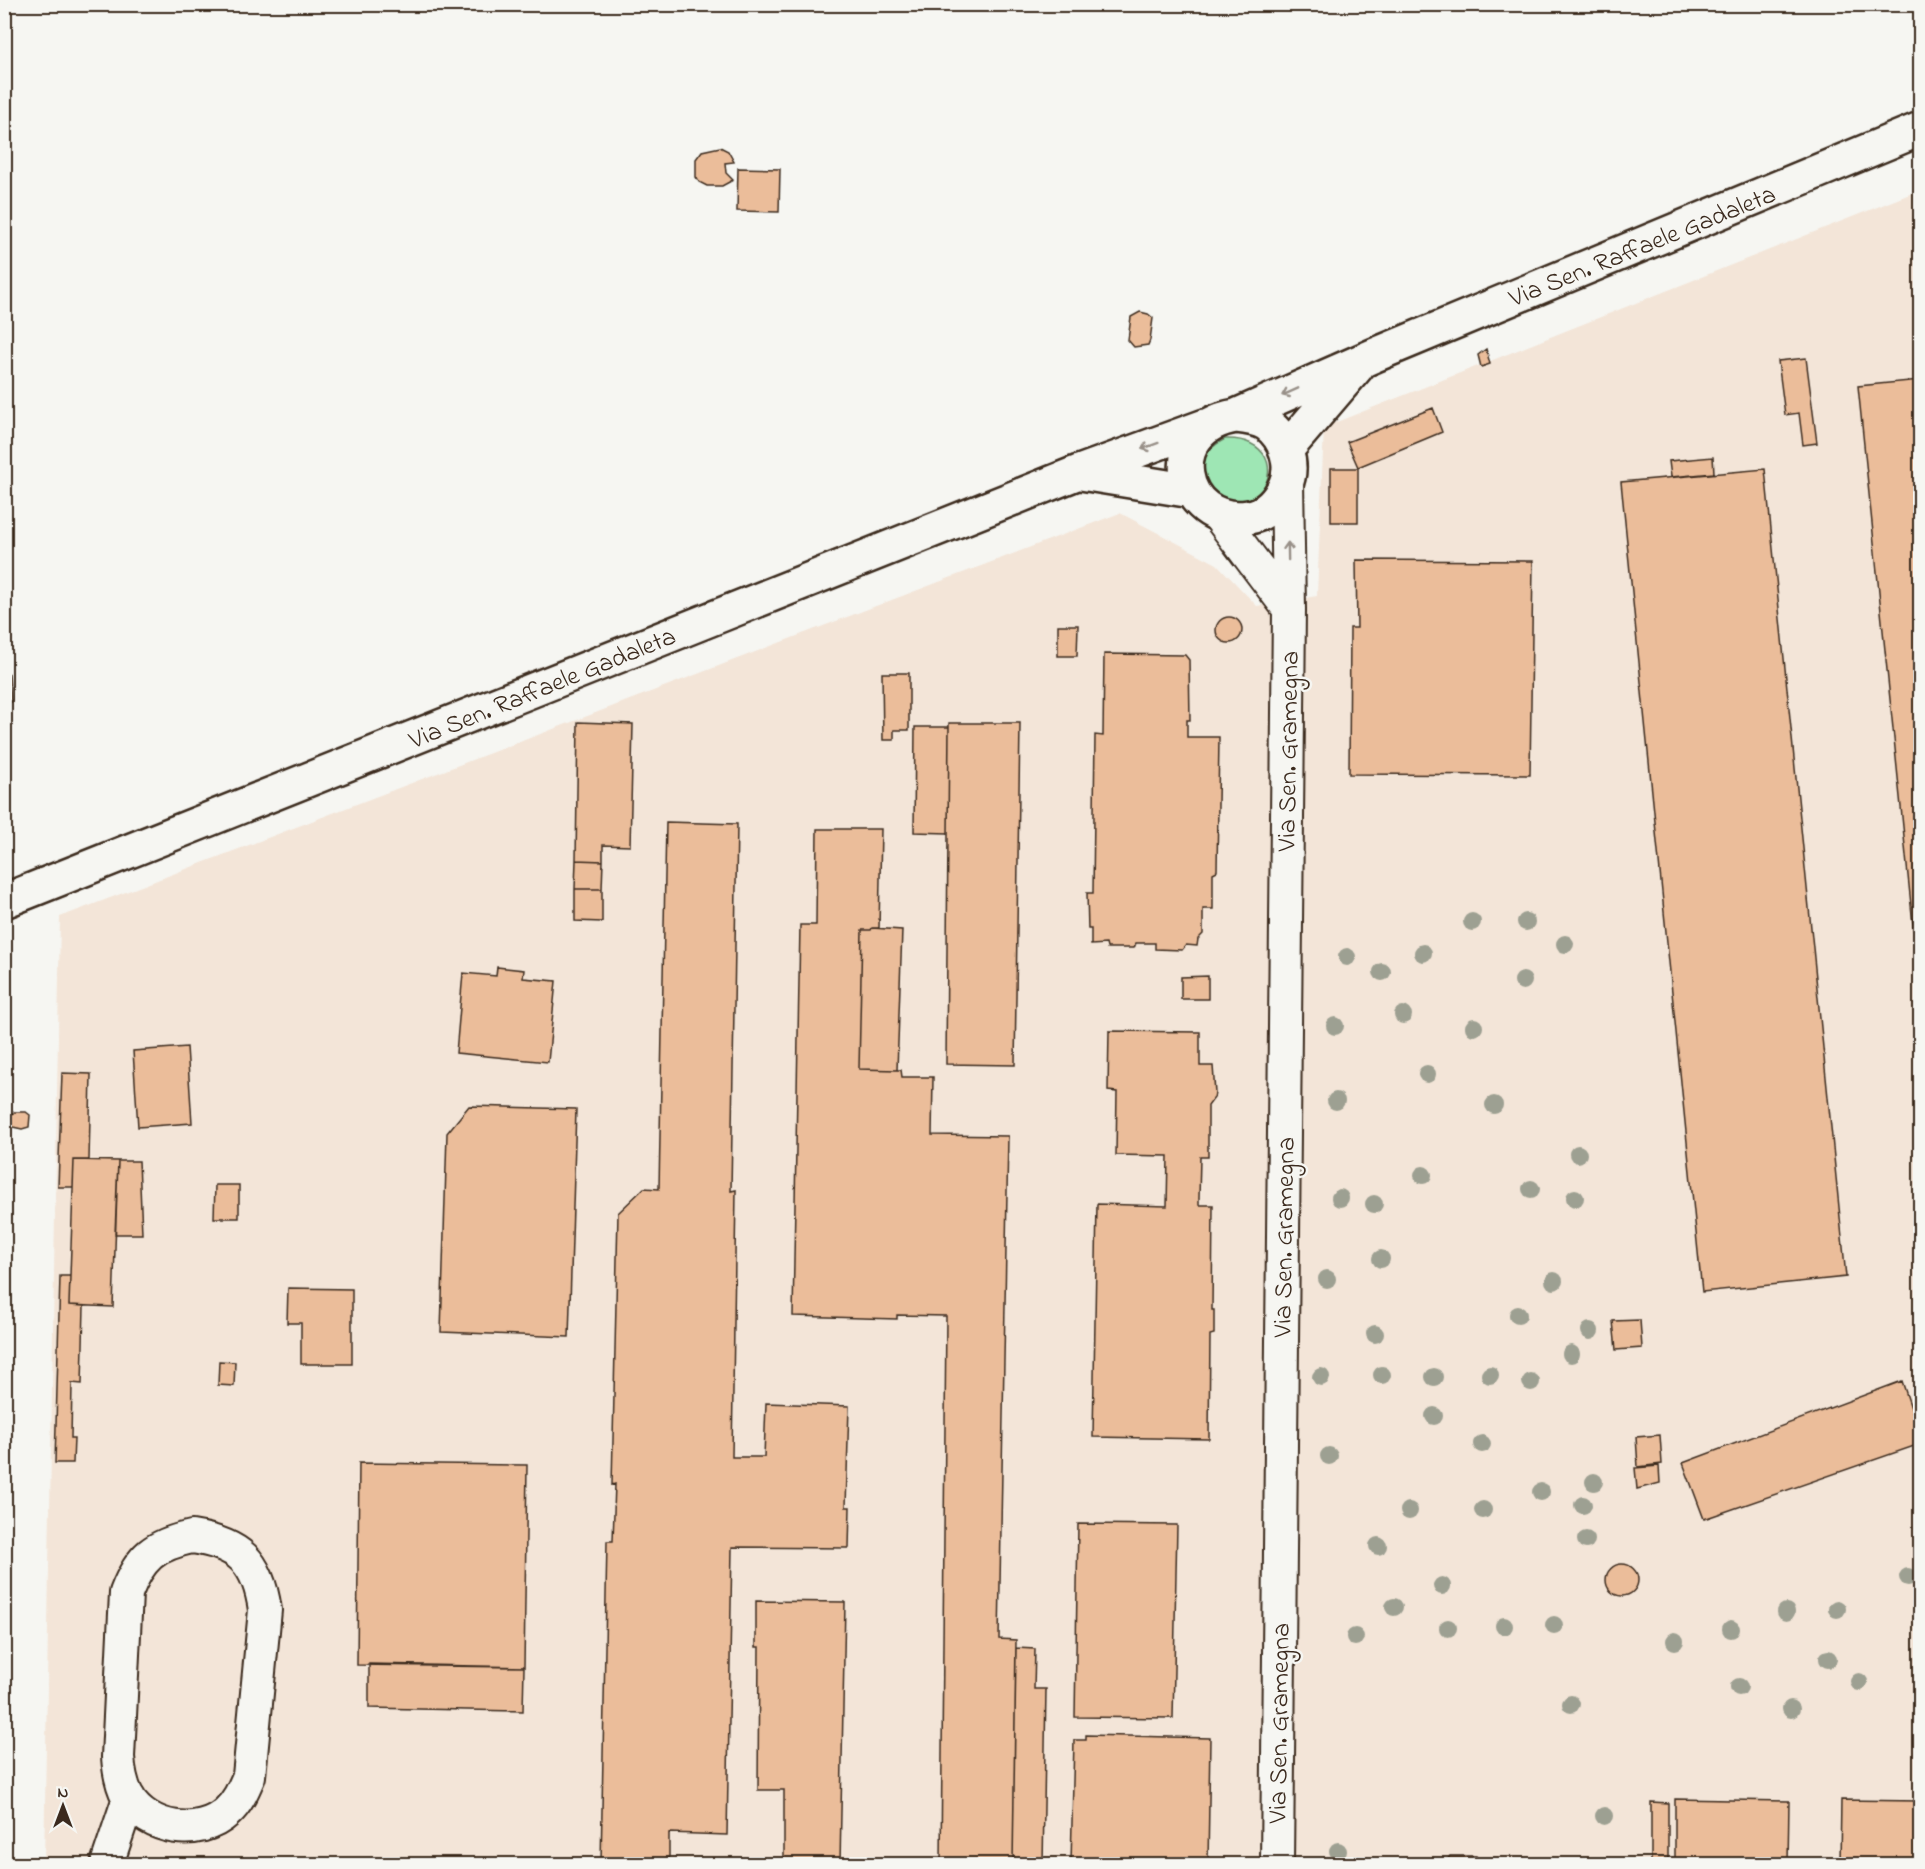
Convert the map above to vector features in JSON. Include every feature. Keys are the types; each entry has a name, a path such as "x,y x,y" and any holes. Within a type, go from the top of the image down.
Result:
{"main road":[{"name":"Via Sen. Raffaele Gadaleta","path":"4,901 1079,472 1220,419 1236,416 1363,360 1920,129"},
{"name":"Via Sen. Raffaele Gadaleta","path":"1218,515 1236,519 1253,516 1269,508 1280,496 1287,466 1363,360"},
{"path":"1236,416 1252,418 1267,424 1278,435 1287,466"},
{"path":"1205,426 1194,440 1187,457 1186,474 1192,491 1203,506 1218,515"},
{"path":"1079,472 1192,491"}],"street":[{"name":"Via Sen. Gramegna","path":"1277,1864 1289,609 1287,466"},
{"path":"1218,515 1289,609"},
{"path":"107,1864 129,1798 120,1778 118,1757 126,1593 134,1571 150,1554 169,1542 192,1537 214,1540 235,1550 251,1566 262,1587 265,1610 249,1776 241,1796 226,1813 207,1824 185,1828 163,1825 144,1814 129,1798"}],"shaded area":[{"path":"1920,190 1920,1864 44,1864 60,917 1120,513 1217,564 1257,606 1317,596 1324,427"}],"green space":[{"path":"1225,439 1250,443 1266,458 1268,478 1255,500 1221,504 1202,481 1206,456 1213,447"}],"building":[{"path":"720,147 728,151 734,162 725,163 726,173 733,180 722,186 707,186 699,182 696,177 696,159 702,151"},
{"path":"738,168 780,169 779,212 737,211"},
{"path":"1140,312 1153,318 1150,340 1148,345 1134,347 1128,340 1131,317"},
{"path":"1486,349 1490,364 1481,367 1478,355"},
{"path":"1806,358 1817,443 1803,445 1799,413 1785,415 1778,361"},
{"path":"1920,380 1920,993 1858,386"},
{"path":"1433,408 1442,432 1358,467 1347,442"},
{"path":"1713,457 1714,473 1671,477 1669,461"},
{"path":"1331,468 1358,468 1358,522 1331,522"},
{"path":"1765,469 1846,1277 1702,1292 1621,482"},
{"path":"1356,560 1533,561 1530,775 1349,774 1350,628 1357,628"},
{"path":"1229,617 1238,621 1242,630 1238,639 1229,643 1220,639 1216,630 1220,621"},
{"path":"1058,625 1078,625 1077,656 1058,656"},
{"path":"1104,654 1185,655 1189,660 1190,720 1187,720 1187,737 1219,737 1217,871 1213,873 1213,909 1203,909 1203,934 1198,939 1197,946 1186,945 1182,950 1155,949 1155,943 1136,943 1134,948 1107,948 1106,944 1091,945 1087,893 1093,893 1095,735 1103,736"},
{"path":"882,673 909,673 909,730 894,730 894,740 883,740"},
{"path":"9,674 11,702 4,702 4,675"},
{"path":"4,702 6,702 8,726 4,727"},
{"path":"578,722 633,724 630,846 603,845 603,861 576,860"},
{"path":"949,723 1020,723 1015,1065 946,1064"},
{"path":"915,727 949,727 948,833 914,832"},
{"path":"666,822 737,824 731,1191 736,1190 732,1457 764,1457 766,1403 849,1406 846,1507 850,1507 849,1548 732,1547 727,1835 669,1833 669,1864 601,1864 607,1541 613,1541 615,1484 612,1485 618,1213 644,1188 659,1189"},
{"path":"817,829 881,829 879,928 862,930 859,1069 901,1070 902,1077 933,1077 932,1135 1008,1136 999,1639 1016,1640 1013,1864 941,1864 946,1316 897,1315 897,1319 793,1316 800,925 816,925"},
{"path":"576,860 603,861 602,889 575,889"},
{"path":"575,889 602,889 602,922 575,921"},
{"path":"872,928 902,930 897,1070 859,1069 862,930"},
{"path":"497,967 524,970 523,978 556,981 548,1062 456,1053 463,973 496,976"},
{"path":"1208,976 1208,999 1181,999 1181,977"},
{"path":"1109,1031 1200,1032 1200,1066 1213,1066 1215,1093 1208,1106 1208,1157 1200,1157 1199,1198 1199,1205 1213,1205 1212,1310 1214,1310 1214,1334 1210,1335 1209,1439 1093,1437 1097,1204 1167,1206 1168,1156 1116,1155 1117,1092 1108,1091"},
{"path":"187,1047 192,1123 138,1127 133,1051"},
{"path":"62,1073 91,1074 89,1160 74,1160 73,1187 58,1187"},
{"path":"469,1106 576,1109 569,1337 441,1332 447,1133"},
{"path":"14,1112 26,1112 30,1115 29,1127 22,1129 10,1124 10,1116"},
{"path":"74,1160 118,1161 113,1307 69,1305"},
{"path":"118,1161 139,1161 142,1234 115,1234"},
{"path":"215,1185 239,1185 239,1218 214,1218"},
{"path":"60,1276 70,1276 69,1305 84,1306 82,1384 72,1383 73,1463 55,1463"},
{"path":"288,1288 352,1289 352,1364 301,1364 301,1323 287,1323"},
{"path":"1640,1320 1642,1348 1616,1350 1613,1321"},
{"path":"219,1361 235,1362 234,1386 218,1385"},
{"path":"1902,1381 1920,1435 1920,1444 1704,1519 1683,1463"},
{"path":"1660,1435 1662,1464 1638,1467 1636,1437"},
{"path":"359,1463 527,1465 524,1667 357,1665"},
{"path":"1659,1466 1660,1483 1637,1489 1635,1468"},
{"path":"1078,1524 1177,1525 1173,1718 1075,1717"},
{"path":"1622,1564 1633,1569 1638,1580 1633,1591 1622,1596 1611,1591 1606,1580 1611,1569"},
{"path":"756,1601 845,1602 840,1864 784,1864 784,1790 758,1790 759,1647 756,1647"},
{"path":"1016,1648 1035,1649 1034,1689 1046,1689 1043,1864 1013,1864"},
{"path":"369,1664 524,1667 523,1711 369,1708"},
{"path":"1086,1735 1210,1738 1208,1864 1071,1864 1074,1740 1086,1740"},
{"path":"1675,1799 1789,1801 1788,1864 1675,1864"},
{"path":"1841,1800 1920,1801 1920,1864 1840,1864"},
{"path":"1651,1802 1668,1803 1668,1864 1651,1864"},
{"path":"1450,1856 1476,1856 1480,1862 1562,1864 1364,1864 1365,1860 1445,1863"}]}
